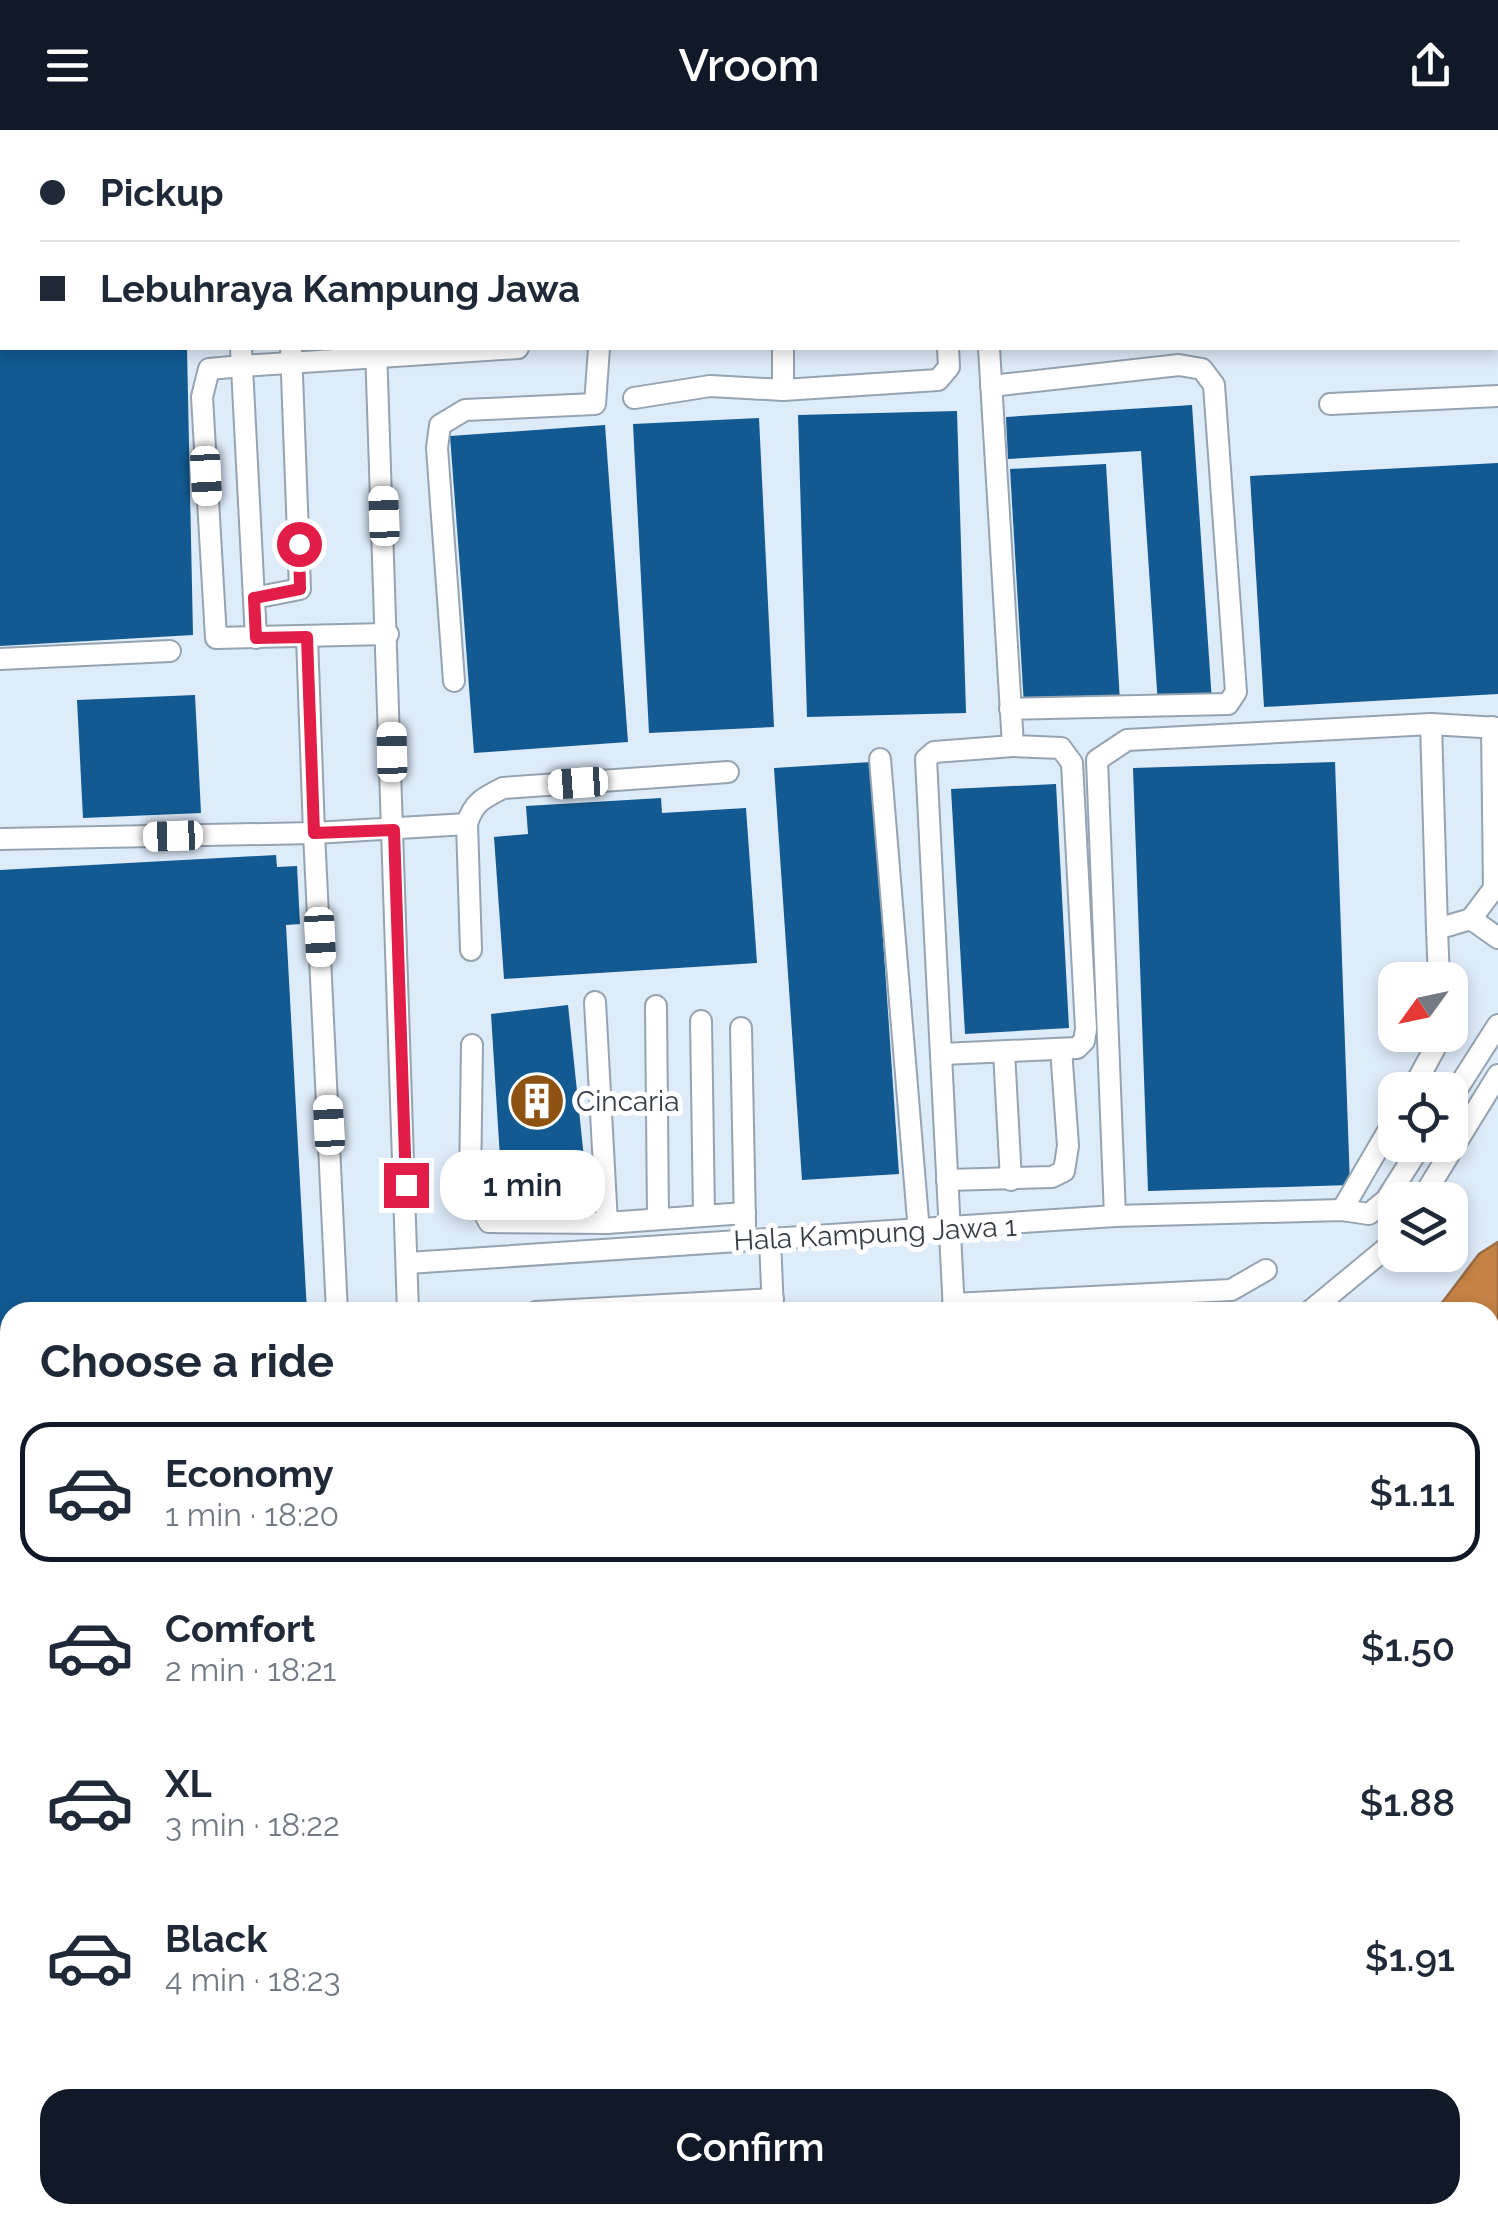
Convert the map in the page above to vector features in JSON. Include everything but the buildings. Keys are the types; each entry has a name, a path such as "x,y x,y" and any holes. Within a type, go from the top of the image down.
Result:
{"street":[{"path":"388,634 220,640 215,633 202,398 209,369 242,356 425,350"},
{"path":"454,681 437,448 440,426 464,410 594,404 599,350"},
{"path":"782,350 784,390"},
{"path":"634,398 710,386 784,390 938,380 949,367 948,350"},
{"path":"989,350 1012,746"},
{"path":"379,351 408,1302"},
{"path":"254,598 300,589 291,355"},
{"path":"242,356 256,638"},
{"path":"991,386 1179,365 1202,369 1214,385 1236,692 1228,704 1010,709"},
{"path":"1330,404 1498,396"},
{"path":"307,637 337,1302"},
{"path":"0,659 170,652"},
{"path":"1431,724 1439,962"},
{"path":"1116,1216 1097,760 1127,740 1431,724 1495,727 1496,886 1471,919 1437,929"},
{"path":"942,1054 1077,1048 1084,1041 1072,763 1061,748 1012,746 934,752 926,759 954,1302"},
{"path":"880,759 919,1232"},
{"path":"470,950 467,824 472,807 503,788 728,772"},
{"path":"0,839 314,833 467,824"},
{"path":"1471,919 1498,938"},
{"path":"596,1002 608,1222"},
{"path":"656,1006 658,1217"},
{"path":"701,1020 704,1214"},
{"path":"1468,1072 1498,1024"},
{"path":"741,1028 744,1240"},
{"path":"472,1045 470,1186 488,1222 608,1222 745,1213"},
{"path":"947,1180 1052,1177 1064,1171 1068,1146 1061,1049"},
{"path":"1004,1052 1010,1180"},
{"path":"1432,1182 1498,1075"},
{"path":"1342,1210 1378,1148"},
{"name":"Hala Kampung Jawa 1","path":"408,1264 1116,1216 1342,1210 1368,1214 1386,1200 1410,1162"},
{"path":"770,1239 773,1302"},
{"path":"1321,1302 1378,1255"},
{"path":"1046,1302 1231,1290 1266,1270"}],"shaded area":[{"path":"1498,1242 1498,1302 1443,1302 1479,1254"}],"place":[{"name":"Cincaria","path":"537,1101"}],"route":[{"path":"299,544 300,589 254,598 256,638 307,637 314,833 394,830 406,1185"}]}
